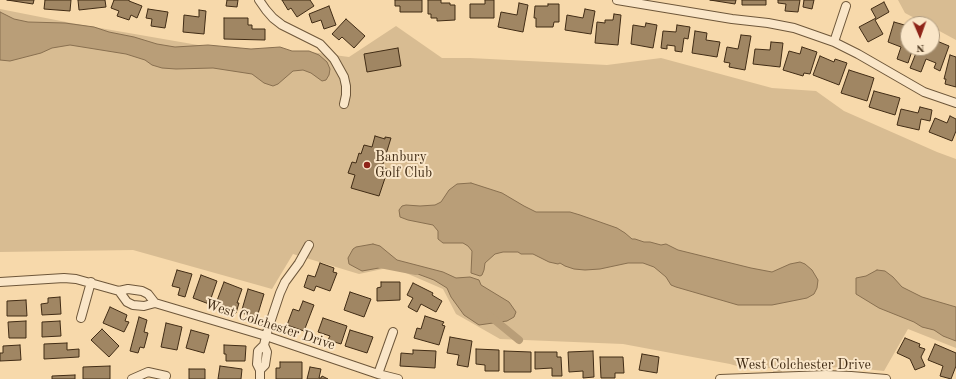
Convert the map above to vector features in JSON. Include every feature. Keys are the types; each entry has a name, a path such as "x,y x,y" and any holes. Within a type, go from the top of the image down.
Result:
{"street":[{"path":"259,0 273,18 282,25 320,44 334,58 345,81 346,95 344,104"},
{"path":"617,0 732,19 768,22 794,28 834,42 924,92 956,104"},
{"path":"834,42 846,6"},
{"path":"260,379 260,370 265,365 268,352 264,345 266,336 280,293 285,282 299,263 309,244"},
{"name":"West Colchester Drive","path":"0,282 64,278 76,279 119,291 128,289 142,290 148,294 154,303"},
{"path":"81,318 91,282"},
{"name":"West Colchester Drive","path":"119,291 127,302 133,305 144,306 154,303 266,336 378,374 398,379"},
{"path":"378,374 393,332"},
{"path":"132,379 148,372 166,376"},
{"name":"West Colchester Drive","path":"720,379 826,375 886,379"}],"shaded area":[{"path":"898,0 956,0 956,40 940,31 940,16 911,16 905,13"},
{"path":"0,9 221,49 311,52 349,57 396,26 442,58 607,65 661,58 772,88 816,91 844,111 956,159 956,348 908,329 884,371 847,367 782,369 782,379 773,379 773,368 747,369 730,364 623,344 500,339 456,314 443,289 392,267 359,274 293,254 272,289 133,250 0,252"},
{"path":"0,12 14,19 28,22 65,23 94,27 157,44 175,47 208,45 251,49 280,47 292,51 309,51 319,55 327,62 330,69 329,75 326,80 322,81 311,73 303,70 293,71 278,84 273,86 264,83 252,74 213,68 162,68 152,65 145,60 126,54 70,45 52,48 41,53 10,61 0,60"},
{"path":"471,183 502,193 536,212 570,212 617,228 632,239 661,245 666,244 678,250 751,268 772,272 790,264 800,262 812,270 818,280 817,288 814,294 807,298 772,305 738,305 671,285 666,277 654,267 643,263 628,263 600,269 585,270 574,269 560,263 549,262 533,254 521,254 518,252 503,252 495,254 485,263 484,270 480,276 471,273 472,251 468,246 463,243 443,243 438,239 438,231 433,225 400,217 399,210 402,206 406,205 435,205 441,202 449,190 457,184"},
{"path":"373,244 380,246 397,260 443,272 456,278 470,277 479,280 481,285 509,302 516,312 514,317 507,321 479,325 464,315 451,297 447,288 434,280 399,267 390,266 362,271 349,264 348,258 353,249 356,247"},
{"path":"877,270 885,271 902,287 922,297 956,307 956,341 943,336 934,330 922,327 914,322 879,308 856,294 856,278 866,276"}],"building":[{"path":"7,0 34,0 33,4"},
{"path":"45,0 71,0 70,11 44,9"},
{"path":"78,0 105,0 106,7 79,10"},
{"path":"114,0 129,0 142,6 137,18 131,15 129,20 117,16 119,11 111,8"},
{"path":"227,0 238,0 237,7 226,6"},
{"path":"282,0 310,0 314,6 297,17 291,8 288,10"},
{"path":"395,0 422,0 422,12 400,12 400,6 395,6"},
{"path":"428,0 441,0 441,3 450,3 450,5 455,5 455,20 437,21 437,18 431,18 431,14 428,14"},
{"path":"485,0 494,0 494,18 470,18 470,4 485,4"},
{"path":"710,0 736,0 735,4"},
{"path":"742,0 766,0 766,5 742,5"},
{"path":"778,0 800,0 798,12 785,11 786,4 778,3"},
{"path":"804,0 814,0 812,9 803,7"},
{"path":"884,2 889,12 875,20 883,34 868,42 859,27 876,18 871,9"},
{"path":"519,3 528,5 523,32 498,27 501,12 517,15"},
{"path":"548,4 559,4 559,22 554,22 553,27 536,27 536,18 534,18 535,6 548,6"},
{"path":"329,6 336,25 324,29 321,20 312,23 309,14"},
{"path":"148,9 168,12 165,28 151,26 152,19 146,18"},
{"path":"585,9 595,11 591,34 565,30 567,15 583,18"},
{"path":"199,10 206,11 204,34 183,32 184,15 199,17"},
{"path":"614,14 621,15 618,45 595,43 597,22 605,23 605,20 613,20"},
{"path":"224,18 248,18 248,25 252,25 252,29 265,29 265,40 224,39"},
{"path":"346,19 365,36 354,48 342,37 339,40 332,34"},
{"path":"894,22 900,24 900,47 888,42"},
{"path":"646,23 657,25 653,48 631,44 633,25 645,27"},
{"path":"677,25 690,27 688,39 684,38 682,52 675,51 675,46 667,45 667,49 661,48 663,31 676,32"},
{"path":"695,31 707,33 706,40 720,42 717,57 692,53"},
{"path":"741,35 751,36 745,70 729,67 730,63 724,62 727,47 738,49"},
{"path":"771,42 783,43 780,67 753,64 755,49 770,50"},
{"path":"940,42 949,46 940,71 934,68 936,63 926,59 921,72 910,68 915,56 940,56"},
{"path":"802,47 817,52 810,74 804,73 803,76 783,70 789,51 800,54"},
{"path":"398,48 401,66 367,72 364,54"},
{"path":"900,50 900,56 910,56 908,63 897,59"},
{"path":"950,55 956,57 956,87 945,84 946,79 944,79"},
{"path":"820,56 834,62 835,59 847,63 839,85 813,75"},
{"path":"849,70 874,78 867,101 841,93"},
{"path":"874,91 900,98 895,115 869,107"},
{"path":"920,107 932,110 930,121 921,119 919,130 897,125 901,109 918,113"},
{"path":"950,116 956,119 956,131 952,141 929,132 935,118 947,123"},
{"name":"Banbury Golf Club","path":"375,136 385,139 385,137 391,138 382,167 388,169 379,196 351,188 355,175 348,173 352,162 356,163 359,153 361,154 364,145 372,147"},
{"path":"320,263 334,268 333,272 337,273 330,291 316,286 314,291 304,287 308,275 315,277"},
{"path":"177,270 192,274 185,297 178,295 180,288 172,286"},
{"path":"201,275 217,281 209,304 193,298"},
{"path":"224,282 242,289 237,303 239,303 236,313 215,306"},
{"path":"381,282 400,282 400,300 377,301 377,288 381,287"},
{"path":"413,283 433,293 432,295 442,301 436,312 421,304 417,312 408,307 413,298 407,295"},
{"path":"248,289 264,294 257,317 241,313"},
{"path":"350,292 371,299 364,317 344,310"},
{"path":"60,297 61,314 42,315 41,304 48,303 48,298"},
{"path":"26,300 27,316 7,316 7,301"},
{"path":"303,301 314,305 304,331 287,325 293,309 299,311"},
{"path":"110,307 127,315 125,321 129,322 124,332 103,323"},
{"path":"425,316 444,322 442,325 445,326 439,345 414,338 417,328 421,329"},
{"path":"139,317 147,320 144,332 148,333 144,348 140,347 138,353 130,351"},
{"path":"323,318 347,326 341,344 328,340 330,336 318,332"},
{"path":"26,321 26,338 9,338 8,322"},
{"path":"60,321 61,336 42,337 42,322"},
{"path":"166,323 182,327 177,350 161,347"},
{"path":"102,329 119,346 109,357 91,340"},
{"path":"191,330 209,335 204,353 186,348"},
{"path":"350,330 373,337 367,353 345,346"},
{"path":"450,337 472,341 468,367 457,365 459,355 447,353"},
{"path":"905,338 920,344 919,347 925,349 921,357 925,366 915,370 910,359 897,353"},
{"path":"67,343 67,350 79,349 79,357 44,359 44,344"},
{"path":"935,344 956,353 956,366 951,379 940,376 943,366 928,360"},
{"path":"20,345 21,360 0,361 0,353 3,353 3,346"},
{"path":"224,345 246,346 245,361 226,361"},
{"path":"476,349 499,350 499,371 485,371 485,365 476,364"},
{"path":"413,350 436,351 435,368 400,366 401,353 413,354"},
{"path":"504,351 531,352 531,372 504,372"},
{"path":"593,351 594,377 583,378 583,371 569,372 568,352"},
{"path":"535,352 557,352 557,357 561,357 562,376 552,376 552,368 535,369"},
{"path":"642,354 659,357 657,373 639,370"},
{"path":"600,357 623,357 624,373 615,373 615,378 601,378"},
{"path":"280,362 302,362 302,379 276,379 276,368 280,368"},
{"path":"110,366 110,379 83,379 83,367"},
{"path":"220,366 242,369 241,379 218,379"},
{"path":"310,367 321,369 319,378 322,376 328,379 307,379"},
{"path":"189,369 205,369 205,379 189,379"},
{"path":"75,375 75,379 52,379 52,376"}],"waterway":[{"path":"380,264 416,271"},
{"path":"491,317 519,340"}],"place":[{"name":"Banbury Golf Club","path":"367,165"}]}
